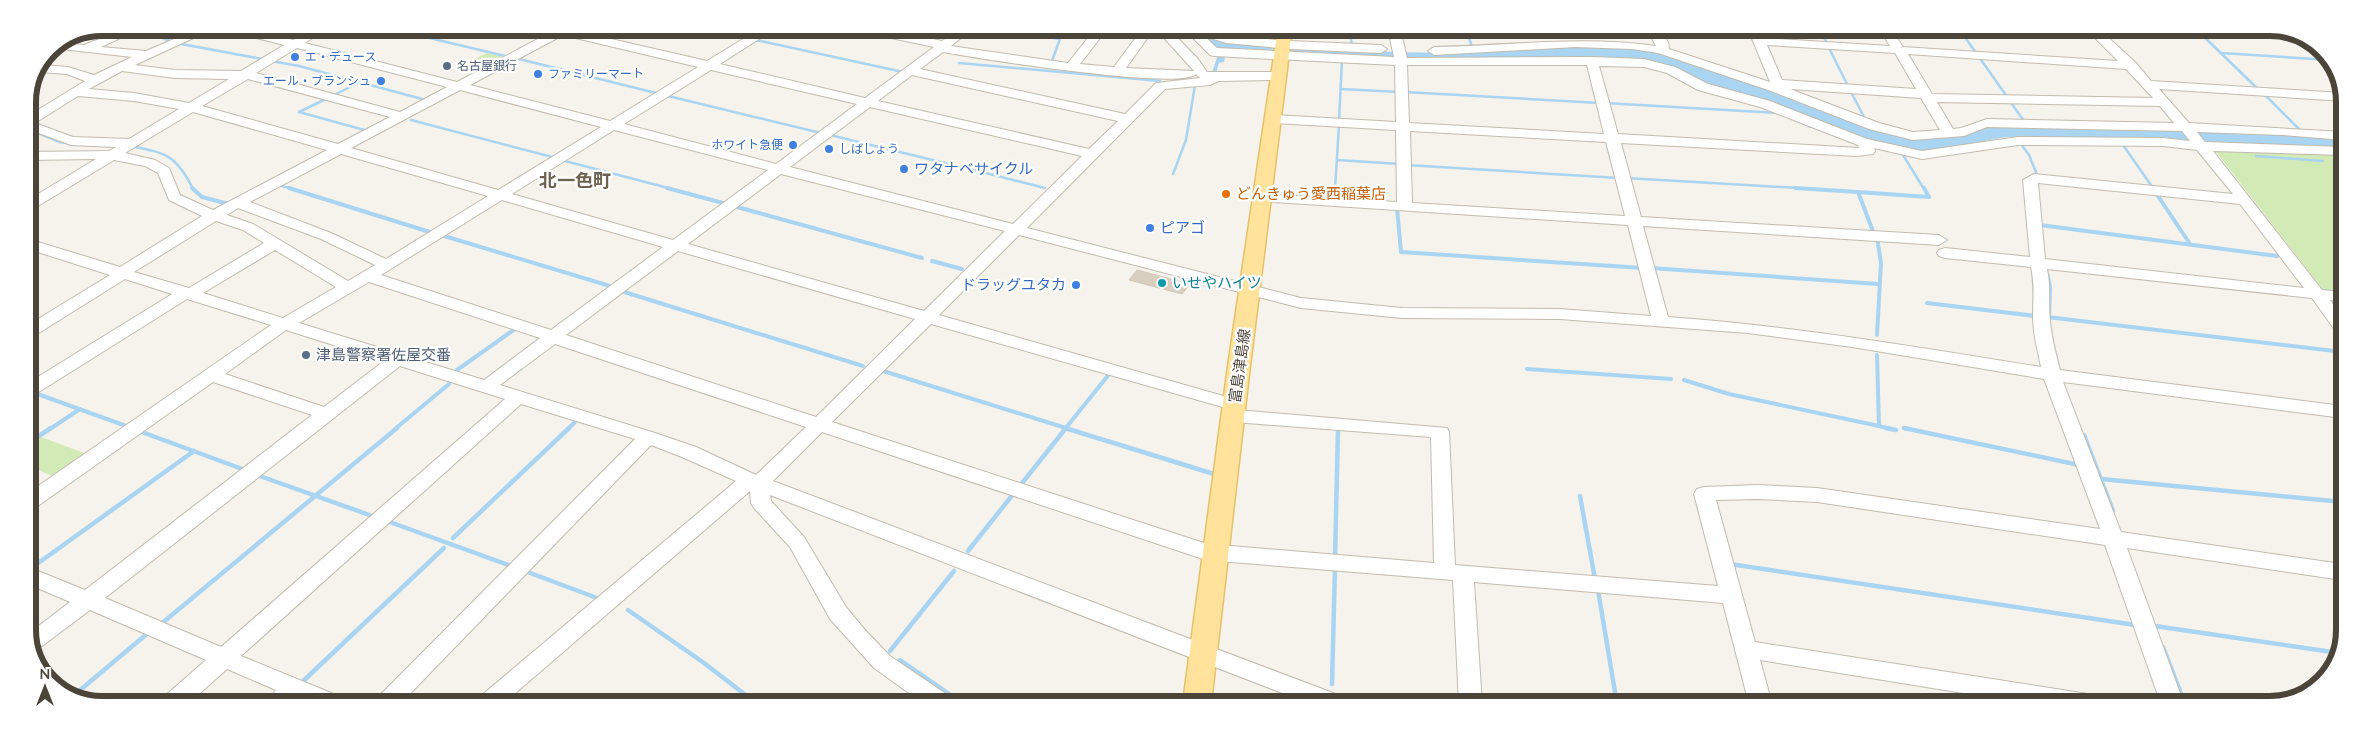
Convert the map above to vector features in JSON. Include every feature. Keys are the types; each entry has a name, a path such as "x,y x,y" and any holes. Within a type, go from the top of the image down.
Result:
{"main road":[{"name":"富島津島線","path":"1199,696 1234,411 1285,36"}],"street":[{"path":"58,68 89,48 117,36"},
{"path":"36,116 94,80 190,36"},
{"path":"264,36 1301,303 1402,313 1560,314 1748,328 1852,342 2054,375 2336,411"},
{"path":"36,201 308,36"},
{"path":"36,327 110,283 215,215 554,36"},
{"path":"589,36 1093,154"},
{"path":"36,497 284,324 387,265 758,36"},
{"path":"896,36 942,47 1072,67 1209,76 1281,55"},
{"path":"487,386 956,36"},
{"path":"1072,67 1096,36"},
{"path":"1118,71 1143,36"},
{"path":"497,696 755,482 927,317 1161,86 1210,81 1209,76 1168,36"},
{"path":"1200,36 1222,52 1281,55 1400,55 1644,63 1671,70 1703,87 1765,104 1863,142 1922,155 2018,141 2163,142 2336,151"},
{"path":"1218,36 1281,55"},
{"path":"1396,36 1400,55 1405,206"},
{"path":"1658,36 1663,48 1660,50"},
{"path":"1756,36 1776,86"},
{"path":"1766,36 1899,50 2132,66"},
{"path":"1890,36 1949,134"},
{"path":"2100,36 2132,66 2202,145 2336,321"},
{"path":"1139,41 1175,44"},
{"path":"1400,55 1570,44 1635,46 1660,50 1716,70 1776,86 1874,126 1913,136 1964,132 1987,123 2292,131 2336,135"},
{"path":"67,47 145,55"},
{"path":"1126,59 1151,62 1194,62"},
{"path":"1592,61 1661,322"},
{"path":"45,69 58,68 76,71 94,80"},
{"path":"121,68 175,74 243,75 402,116"},
{"path":"910,71 1129,119"},
{"path":"2149,85 2336,96"},
{"path":"1776,86 1926,96 2164,102"},
{"path":"74,92 115,95 191,106 927,317 1234,411 1440,432 1454,571 1470,696"},
{"path":"36,104 50,106"},
{"path":"1274,119 1612,139 1868,151 1863,142"},
{"path":"36,125 71,141 130,143"},
{"path":"36,156 109,156 145,161 157,166 164,171 174,197 195,209 248,227 349,288"},
{"path":"2169,696 2114,540 2053,379 2054,375 2041,318 2043,287 2038,263 2030,180 2034,178 2245,200"},
{"path":"1263,198 1634,220 1942,246 2038,263 2336,296"},
{"path":"238,203 292,225 326,236 387,265"},
{"path":"36,386 275,243"},
{"path":"36,246 648,437 689,452 755,482 1315,696"},
{"path":"368,276 1206,552 1730,594"},
{"path":"37,639 398,359"},
{"path":"211,375 327,414"},
{"path":"181,696 518,397"},
{"path":"394,696 648,437"},
{"path":"755,482 761,503 796,542 838,613 882,662 931,696"},
{"path":"1758,696 1704,494 1758,492 1817,496 2336,571"},
{"path":"36,578 224,658 286,695"},
{"path":"1745,649 2038,696"}],"green space":[{"path":"487,53 507,58 477,74 456,69"},
{"path":"2214,149 2336,153 2336,293 2324,291"},
{"path":"41,437 92,456 60,479 36,469 36,440"}],"water":[{"path":"1201,36 1229,36 1392,52 1448,53 1576,46 1638,47 1674,55 1713,72 1759,83 1919,139 1946,136 1991,125 2295,135 2336,138 2336,147 2206,143 2149,138 2006,137 1926,152 1879,144 1704,85 1669,66 1431,61 1226,51 1224,62 1219,63 1216,73 1212,73 1218,54"}],"building":[{"name":"いせやハイツ","path":"1137,270 1190,284 1182,294 1129,280"}],"waterway":[{"path":"158,36 172,42"},
{"path":"421,36 509,57"},
{"path":"734,36 747,39"},
{"path":"1039,36 1060,39 1052,61"},
{"path":"1350,36 1352,45"},
{"path":"1468,36 1472,47"},
{"path":"1823,36 1828,45"},
{"path":"1964,36 1976,53"},
{"path":"2203,36 2260,91"},
{"path":"756,40 903,72"},
{"path":"176,43 262,59"},
{"path":"1828,46 1849,88"},
{"path":"2221,53 2319,59"},
{"path":"1979,57 2008,98"},
{"path":"519,59 660,94"},
{"path":"1339,121 1342,60"},
{"path":"271,61 299,66 360,82"},
{"path":"959,63 1160,81"},
{"path":"334,95 360,82"},
{"path":"360,82 426,100"},
{"path":"1173,174 1186,140 1195,85"},
{"path":"1341,89 1399,92"},
{"path":"1850,90 1866,121"},
{"path":"1405,92 1599,103"},
{"path":"2264,94 2300,130"},
{"path":"668,96 821,133"},
{"path":"328,98 299,112 368,131"},
{"path":"2009,100 2024,121"},
{"path":"1605,103 1778,113"},
{"path":"411,120 556,158"},
{"path":"1800,122 1810,127"},
{"path":"1335,189 1339,125"},
{"path":"36,132 60,142 72,144"},
{"path":"830,135 949,164"},
{"path":"2021,144 2029,155 2038,177"},
{"path":"2123,145 2153,188"},
{"path":"130,146 169,157 181,169 193,189"},
{"path":"1903,155 1924,189"},
{"path":"2256,156 2323,161"},
{"path":"1337,160 1400,164"},
{"path":"565,161 672,189"},
{"path":"1406,165 1618,178"},
{"path":"962,167 1045,188"},
{"path":"1626,178 1815,189"},
{"path":"282,186 293,189"},
{"path":"289,188 433,233"},
{"path":"667,188 723,203"},
{"path":"1334,201 1335,188"},
{"path":"1795,188 1858,192"},
{"path":"1858,192 1929,197 1924,188"},
{"path":"193,189 202,197 229,204"},
{"path":"1858,192 1874,234"},
{"path":"2156,193 2190,244"},
{"path":"737,207 922,258"},
{"path":"1397,208 1401,252 1643,268"},
{"path":"2040,225 2277,256"},
{"path":"441,235 610,286"},
{"path":"1877,238 1881,263 1877,335"},
{"path":"932,261 962,269"},
{"path":"1651,268 1878,284"},
{"path":"2048,276 2050,288 2049,317"},
{"path":"621,291 863,366"},
{"path":"1927,303 2035,316"},
{"path":"2049,317 2336,351"},
{"path":"457,370 515,329"},
{"path":"1877,355 1879,426"},
{"path":"1527,369 1671,379"},
{"path":"880,370 1066,428"},
{"path":"1066,428 1110,373"},
{"path":"1684,380 1729,394 1879,426"},
{"path":"395,429 449,384"},
{"path":"36,393 80,409"},
{"path":"50,429 80,409"},
{"path":"80,409 129,427"},
{"path":"569,428 575,422"},
{"path":"1879,426 1891,429"},
{"path":"36,438 51,428"},
{"path":"315,496 397,428"},
{"path":"453,538 569,428"},
{"path":"1019,487 1066,428"},
{"path":"1066,428 1214,474"},
{"path":"1335,559 1338,428"},
{"path":"1886,428 1891,429"},
{"path":"1908,429 1904,428 2079,465"},
{"path":"1891,429 1896,430"},
{"path":"139,431 194,451"},
{"path":"2084,435 2113,511"},
{"path":"36,565 194,451"},
{"path":"194,451 245,470"},
{"path":"257,475 315,496"},
{"path":"2101,479 2336,501"},
{"path":"968,551 1014,493"},
{"path":"161,624 315,496"},
{"path":"315,496 375,517"},
{"path":"1580,496 1595,579"},
{"path":"387,521 514,567"},
{"path":"300,684 444,548"},
{"path":"1730,564 2135,625"},
{"path":"1332,684 1335,567"},
{"path":"525,571 597,598"},
{"path":"890,651 954,571"},
{"path":"1598,590 1616,696"},
{"path":"628,610 704,663 747,696"},
{"path":"2155,626 2332,652"},
{"path":"79,691 148,633"},
{"path":"2163,647 2182,696"},
{"path":"897,662 900,660 952,696"}],"place":[{"name":"エ・デュース","path":"295,57"},
{"name":"名古屋銀行","path":"447,66"},
{"name":"ファミリーマート","path":"538,74"},
{"name":"エール・ブランシュ","path":"381,81"},
{"name":"ホワイト急便","path":"793,145"},
{"name":"しばしょう","path":"829,149"},
{"name":"ワタナベサイクル","path":"904,169"},
{"name":"どんきゅう愛西稲葉店","path":"1226,194"},
{"name":"ピアゴ","path":"1150,228"},
{"name":"いせやハイツ","path":"1162,283"},
{"name":"ドラッグユタカ","path":"1076,285"},
{"name":"津島警察署佐屋交番","path":"306,355"}],"district":[{"name":"北一色町","path":"575,181"}]}
